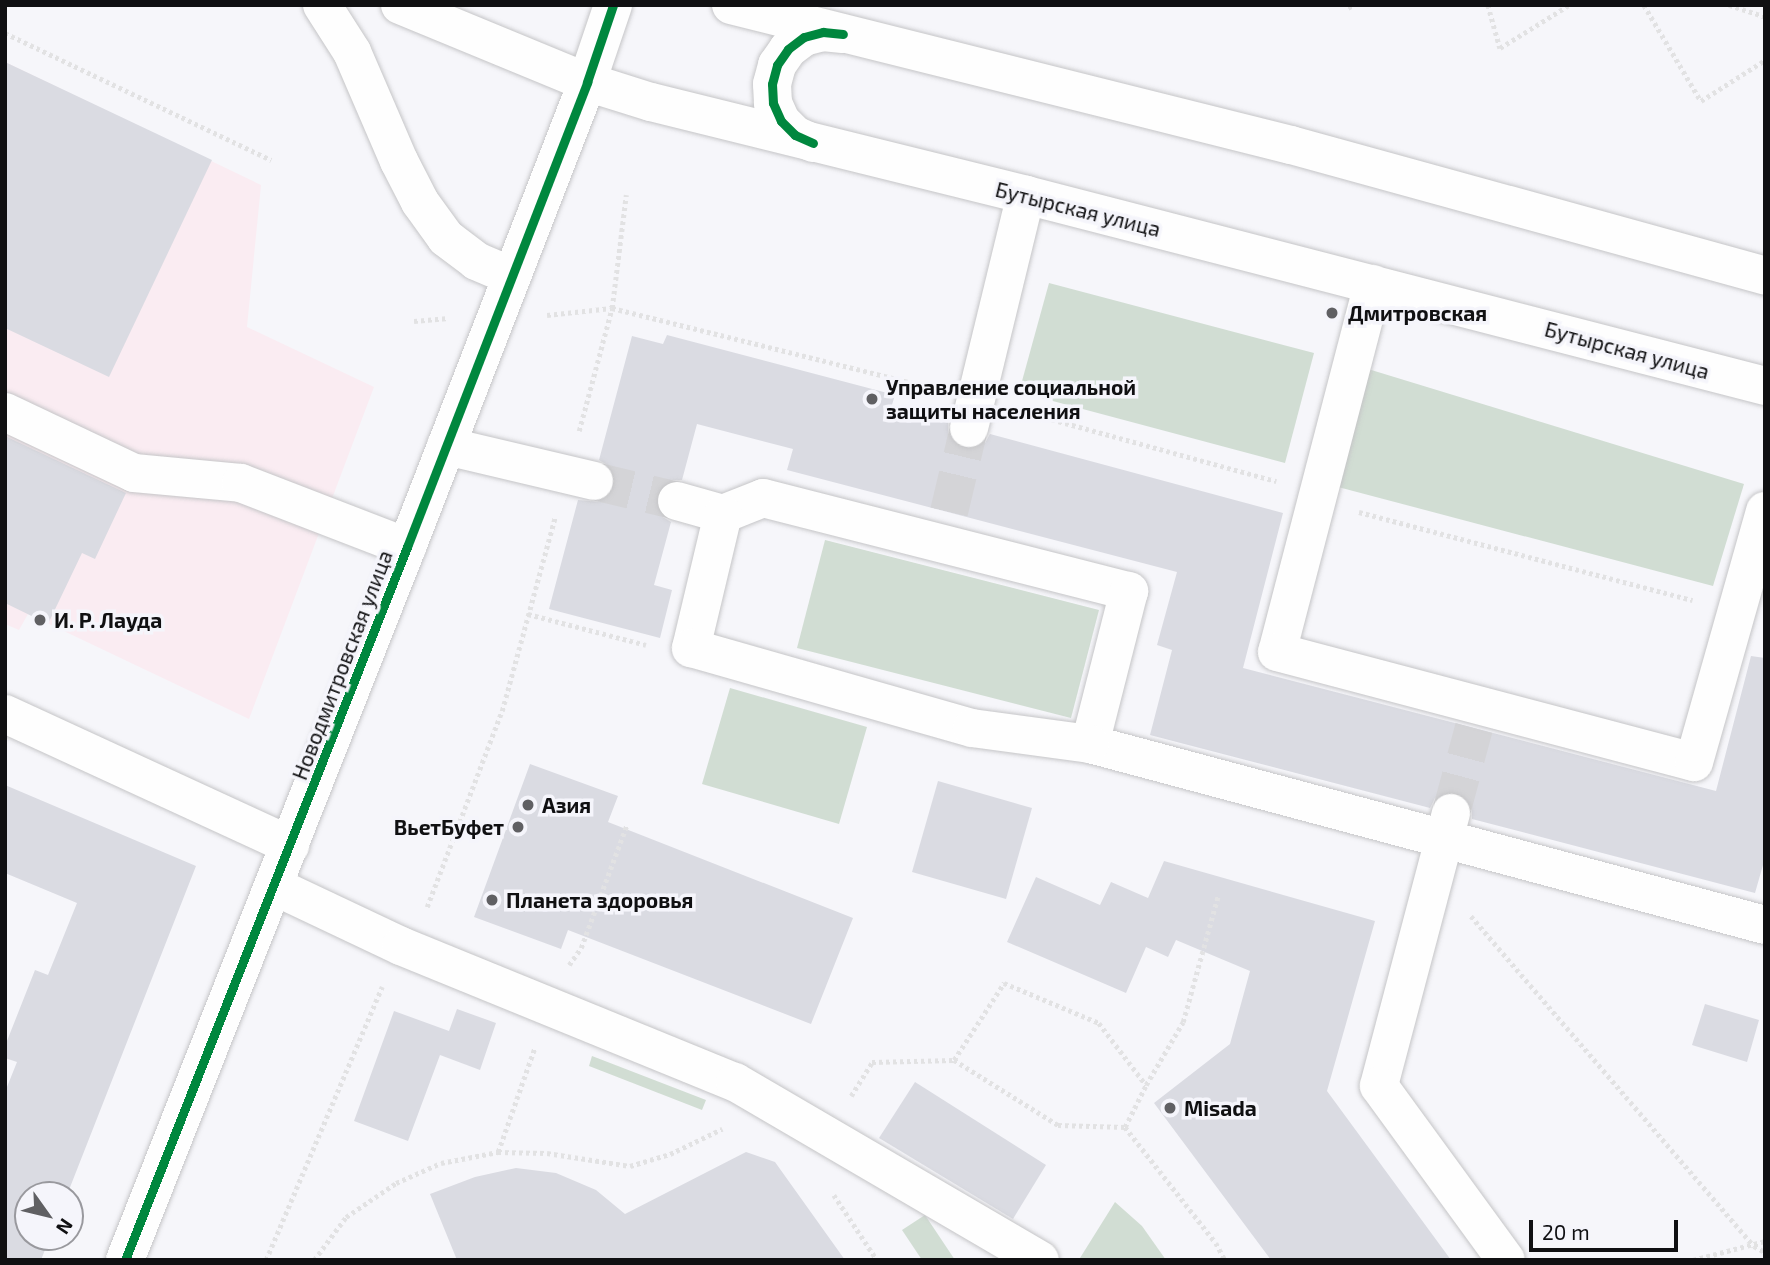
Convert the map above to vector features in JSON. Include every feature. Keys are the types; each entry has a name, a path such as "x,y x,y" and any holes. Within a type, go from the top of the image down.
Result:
{"main road":[{"path":"321,5 352,52 399,161 420,202 446,239 476,261 512,276"},
{"name":"Бутырская улица","path":"400,5 587,82 813,143 1026,195 1765,386"},
{"name":"Новодмитровская улица","path":"125,1260 407,547 587,82 613,5"},
{"path":"730,5 1291,145 1765,276"},
{"path":"813,143 795,135 781,121 773,103 772,84 777,65 788,49 804,37 824,32 843,34"},
{"path":"973,414 1026,195"},
{"path":"1373,284 1277,652 1476,716 1694,762 1765,511"},
{"path":"5,412 134,473 241,483 407,547"},
{"path":"446,446 580,478"},
{"path":"677,502 723,514 763,498 946,527 1129,591 1090,744"},
{"path":"723,514 691,648 972,727 1090,744 1444,842 1765,925"},
{"path":"5,714 290,845"},
{"path":"1444,842 1379,1086 1506,1260"},
{"path":"274,886 401,946 734,1082 1040,1260"}],"path":[{"path":"1488,5 1500,48 1569,5"},
{"path":"1644,5 1701,101 1765,60"},
{"path":"1729,5 1765,17"},
{"path":"5,33 271,160"},
{"path":"266,1260 401,946 421,920 435,890 502,710 528,614 580,478 612,308 626,195"},
{"path":"547,314 612,308 973,414 1268,478 1316,500 1736,611"},
{"path":"414,321 447,318"},
{"path":"528,614 648,646"},
{"path":"1444,842 1754,1246 1765,1252"},
{"path":"1125,1127 1183,1022 1218,896"},
{"path":"954,1060 1004,983 1099,1024 1146,1085"},
{"path":"827,1135 872,1062 954,1060 1058,1125 1125,1127"},
{"path":"314,1260 346,1217 396,1182 441,1163 498,1152 547,1153 630,1166 670,1154 726,1126"},
{"path":"1125,1127 1216,1243 1225,1260"},
{"path":"1693,1260 1765,1241"}],"shaded area":[{"path":"5,62 261,185 247,327 374,387 249,719 28,614 19,630 5,624"},
{"path":"1049,283 1314,353 1285,463 1019,392"},
{"path":"1368,369 1744,484 1713,586 1338,487"},
{"path":"825,540 1099,610 1071,718 797,648"},
{"path":"730,688 867,727 839,824 702,784"},
{"path":"592,1056 706,1100 702,1110 589,1066"},
{"path":"1115,1202 1142,1226 1166,1260 1080,1258"},
{"path":"925,1215 955,1260 922,1260 902,1230"}],"building":[{"path":"5,62 212,160 109,377 5,328"},
{"path":"667,335 895,395 891,408 948,423 948,435 953,443 963,449 976,449 985,443 990,434 1283,513 1243,668 1716,791 1751,656 1765,658 1765,858 1755,893 1472,819 1472,807 1466,797 1457,792 1445,792 1435,798 1430,808 1150,735 1172,650 1157,645 1177,572 787,470 793,449 697,424 682,480 671,480 662,485 656,496 656,506 661,516 671,522 654,585 672,590 660,638 549,609 578,500 601,502 615,487 615,474 599,460 632,336 663,344"},
{"path":"5,436 126,493 95,559 82,553 48,624 5,603"},
{"path":"530,764 618,796 608,822 853,918 811,1024 568,930 561,949 474,917"},
{"path":"938,781 1032,808 1006,899 912,872"},
{"path":"5,785 196,866 72,1181 14,1181 14,1251 45,1251 41,1260 5,1260 5,1092 17,1062 5,1058 5,1046 35,970 48,975 77,903 5,873"},
{"path":"1164,861 1375,921 1327,1091 1451,1260 1271,1260 1154,1103 1230,1044 1250,971 1176,940 1168,957 1146,947 1126,993 1007,942 1036,877 1100,905 1111,882 1148,898"},
{"path":"1705,1004 1759,1020 1747,1062 1692,1045"},
{"path":"457,1009 496,1023 480,1070 440,1055 408,1141 354,1121 394,1011 449,1031"},
{"path":"915,1082 1046,1165 1013,1219 879,1138"},
{"path":"746,1152 775,1162 845,1260 457,1260 430,1194 475,1177 516,1168 556,1173 596,1190 625,1214"}],"tunnel":[{"path":"949,512 969,428"},
{"path":"594,481 677,501"},
{"path":"1451,813 1474,728"}],"cycle path":[{"path":"125,1260 407,547 587,82 613,5"},
{"path":"813,143 795,135 781,121 773,103 772,84 777,65 788,49 804,37 823,32 843,34"}],"place":[{"name":"Дмитровская","path":"1332,313"},
{"name":"Управление социальной защиты населения","path":"872,399"},
{"name":"И. Р. Лауда","path":"40,620"},
{"name":"Азия","path":"528,805"},
{"name":"ВьетБуфет","path":"518,827"},
{"name":"Планета здоровья","path":"492,900"},
{"name":"Misada","path":"1170,1108"}]}
